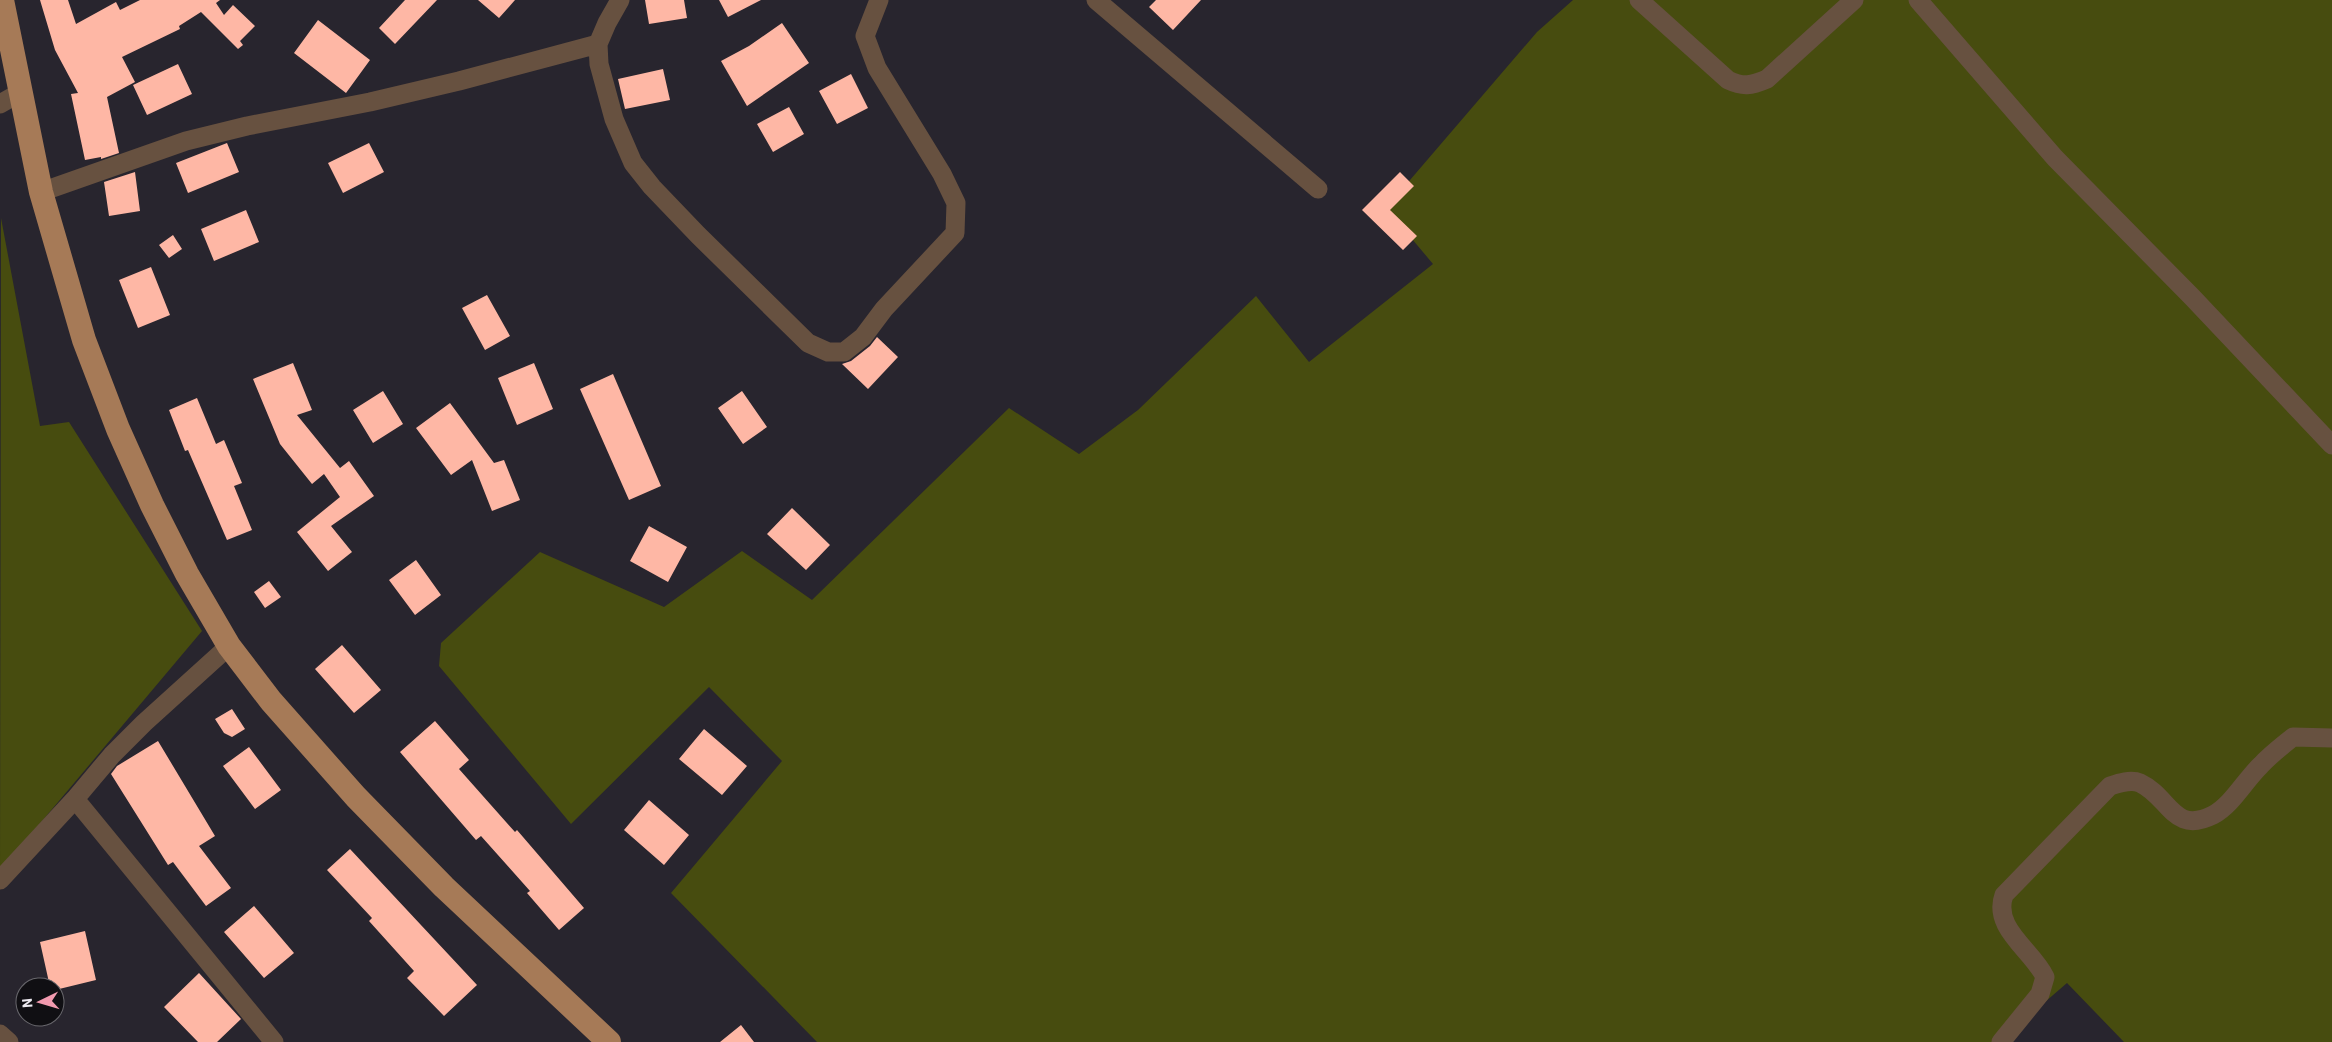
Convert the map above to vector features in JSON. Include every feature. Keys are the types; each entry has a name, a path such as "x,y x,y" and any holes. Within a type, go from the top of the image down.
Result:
{"main road":[{"path":"2,0 40,192 84,340 118,429 156,514 187,574 229,646 271,701 356,797 444,887 609,1042"}],"street":[{"path":"620,0 598,44 599,64 614,119 633,163 652,187 808,343 828,352 844,352 863,337 884,309 955,233 956,203 942,174 877,68 865,36 879,0"},
{"path":"1096,0 1318,189"},
{"path":"1639,0 1728,80 1750,86 1767,80 1854,0"},
{"path":"1918,0 2055,158 2192,297 2332,445"},
{"path":"40,192 186,141 247,126 370,102 598,44"},
{"path":"0,104 21,92"},
{"path":"0,880 75,799 112,755 144,723 229,646"},
{"path":"2001,1042 2040,994 2045,977 2040,967 2005,924 2002,901 2004,895 2110,786 2123,782 2139,782 2179,817 2188,822 2202,819 2215,814 2261,764 2293,737 2332,738"},
{"path":"75,799 274,1042"},
{"path":"0,1034 9,1042"}],"green space":[{"path":"1573,0 2332,0 2332,1042 2124,1042 2067,983 1999,1042 817,1042 671,893 782,761 709,687 571,824 439,666 441,643 540,552 664,607 742,551 812,600 1009,408 1079,454 1138,410 1256,296 1309,362 1433,264 1386,208 1537,32"},
{"path":"1,218 40,426 69,422 202,631 0,871"}],"building":[{"path":"40,0 68,0 76,24 116,2 120,10 140,0 220,0 216,3 224,15 233,5 255,26 240,41 243,45 238,49 201,12 179,26 180,29 122,57 135,82 107,97 119,153 101,159 101,157 85,160 71,94 78,93 55,50"},
{"path":"405,0 437,0 395,44 379,28"},
{"path":"478,0 515,0 499,18"},
{"path":"645,0 684,0 687,18 649,24"},
{"path":"719,0 761,0 728,17"},
{"path":"1156,0 1201,0 1173,30 1149,7"},
{"path":"318,20 370,60 346,93 294,53"},
{"path":"782,23 809,63 747,106 721,61 749,46"},
{"path":"178,64 192,94 147,115 133,85"},
{"path":"663,69 670,100 625,109 618,79"},
{"path":"851,74 868,108 837,124 819,91"},
{"path":"789,107 804,134 773,152 757,124"},
{"path":"227,143 239,172 188,193 176,163"},
{"path":"369,143 384,172 343,193 328,163"},
{"path":"135,172 140,211 109,216 104,182"},
{"path":"1400,172 1414,186 1390,210 1417,236 1403,250 1362,210"},
{"path":"246,210 259,242 214,261 201,229"},
{"path":"173,235 182,249 169,258 159,245"},
{"path":"151,267 170,315 138,328 119,280"},
{"path":"487,295 510,336 485,350 462,308"},
{"path":"877,337 898,357 868,389 842,364 851,361 870,346"},
{"path":"293,363 312,410 297,415 340,468 349,461 374,496 331,526 352,552 328,571 297,532 340,497 324,474 312,484 280,444 253,379"},
{"path":"534,363 553,409 517,425 498,378"},
{"path":"613,374 661,486 629,500 580,389"},
{"path":"383,391 403,424 373,443 353,410"},
{"path":"742,391 767,427 743,444 718,408"},
{"path":"197,398 216,444 224,440 242,483 234,486 252,530 227,540 188,450 185,451 169,410"},
{"path":"450,403 494,463 504,460 520,500 492,511 472,460 451,475 416,428"},
{"path":"792,508 830,545 806,570 767,534"},
{"path":"649,526 687,547 668,582 630,561"},
{"path":"416,560 441,595 415,615 389,580"},
{"path":"269,581 281,597 265,608 254,592"},
{"path":"342,645 381,690 354,713 315,669"},
{"path":"232,709 245,729 232,737 224,733 215,719"},
{"path":"435,721 469,760 459,769 515,832 517,830 584,908 559,930 527,893 530,891 481,836 476,840 400,752"},
{"path":"704,729 747,766 722,795 679,759"},
{"path":"158,741 215,836 199,846 231,888 206,906 173,862 168,865 111,774 117,766"},
{"path":"249,747 281,790 255,809 223,766"},
{"path":"649,800 689,835 664,865 624,830"},
{"path":"350,849 477,985 444,1016 407,978 414,971 369,921 372,918 327,870"},
{"path":"254,906 294,953 264,978 224,932"},
{"path":"85,931 96,980 65,988 65,977 48,977 40,942"},
{"path":"199,973 241,1019 217,1042 198,1042 164,1007"},
{"path":"741,1025 754,1042 720,1042"}]}
